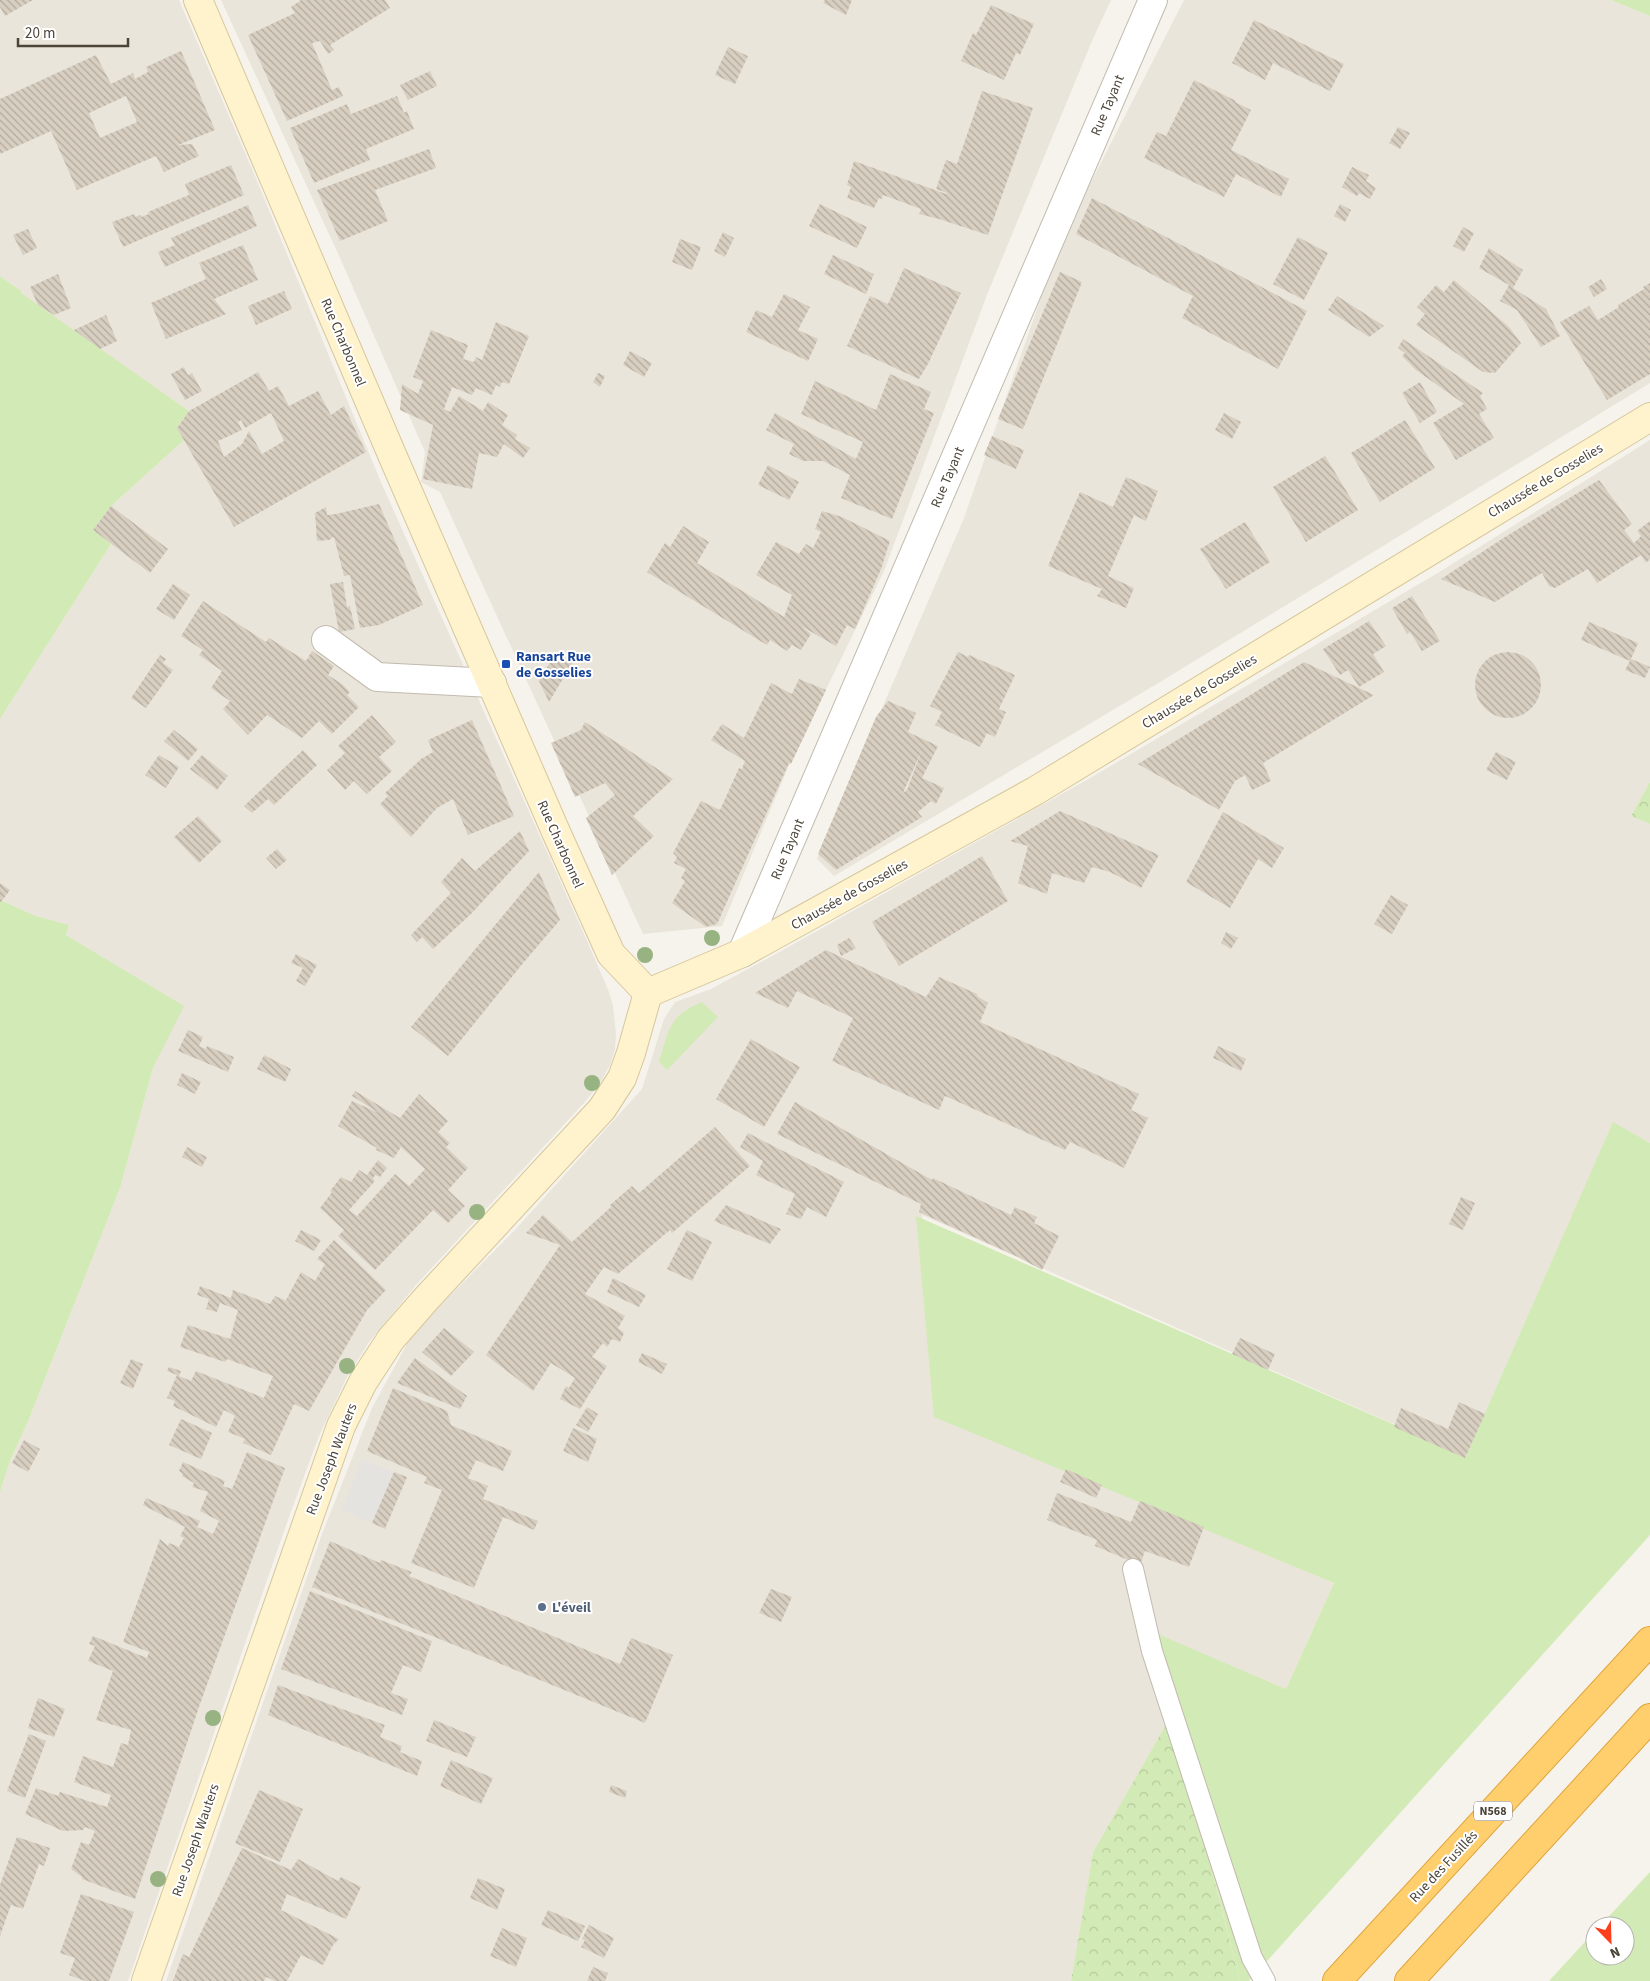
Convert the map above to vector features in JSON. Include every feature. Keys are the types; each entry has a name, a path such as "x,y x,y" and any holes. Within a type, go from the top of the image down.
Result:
{"highway":[{"name":"Rue des Fusillés","path":"1337,1981 1650,1641"},
{"path":"1409,1981 1650,1718"}],"street":[{"name":"Rue Charbonnel","path":"198,0 393,457 611,954 648,993"},
{"name":"Rue Tayant","path":"742,953 1153,0"},
{"name":"Chaussée de Gosselies","path":"742,953 1035,791 1650,417"},
{"path":"326,640 377,677 492,683"},
{"path":"648,993 742,953"},
{"name":"Rue Joseph Wauters","path":"146,1981 341,1426 363,1382 392,1339 426,1299 602,1109 622,1078 631,1054 648,993"}],"lane":[{"path":"1133,1569 1152,1651 1174,1722 1252,1958 1265,1981"}],"shaded area":[{"path":"0,0 179,0 255,176 380,480 609,992 613,1006 616,1033 615,1049 610,1065 599,1085 416,1285 369,1342 347,1377 319,1436 289,1517 128,1981 0,1981 0,1492 10,1461 29,1419 120,1188 153,1068 183,1006 66,935 69,925 36,916 0,900 0,719 111,544 93,530 111,506 184,440 177,427 189,411 20,293 21,291 0,276"},
{"path":"221,0 1111,0 1092,41 987,295 884,571 790,763 722,926 643,934 440,492 421,482 425,452 340,258"},
{"path":"1184,0 1611,0 1650,16 1650,383 1160,682 834,876 817,859 964,518 1060,243"},
{"path":"1650,440 1650,782 1631,816 1650,824 1650,1143 1613,1123 1466,1456 922,1215 939,1416 1334,1583 1286,1689 1161,1636 1172,1714 1093,1852 1071,1981 166,1981 322,1534 372,1408 413,1333 515,1230 642,1089 664,1019 675,1002 711,989 1085,781 1441,571"},
{"path":"362,1459 394,1472 373,1523 342,1510"}],"green space":[{"path":"1611,0 1650,0 1650,16"},
{"path":"0,276 21,291 21,293 189,411 177,427 184,440 111,506 93,530 111,544 0,719"},
{"path":"1650,782 1650,824 1631,816"},
{"path":"0,900 36,916 69,925 66,935 184,1006 153,1068 120,1188 29,1419 10,1461 0,1492"},
{"path":"702,1002 718,1017 667,1070 659,1062 672,1025 682,1013"},
{"path":"1613,1122 1650,1143 1650,1535 1249,1981 1240,1981 1177,1730 1152,1651 1160,1635 1286,1689 1334,1583 934,1417 916,1216 1466,1456"},
{"path":"1172,1714 1240,1981 1071,1981 1093,1852"},
{"path":"1650,1872 1650,1981 1549,1981 1585,1942 1585,1966 1635,1966 1635,1916 1609,1916"}],"building":[{"path":"0,0 33,0 5,16 0,7"},
{"path":"301,0 385,0 390,8 330,45 334,50 328,54 320,41 312,43 332,90 339,87 343,96 287,121 248,35 295,13 291,7"},
{"path":"825,0 852,0 846,15 823,3"},
{"path":"991,5 1034,24 1020,55 1016,53 1004,80 961,61 973,33 976,35"},
{"path":"1254,20 1344,64 1330,91 1273,63 1265,80 1232,63"},
{"path":"728,47 748,56 735,84 715,75"},
{"path":"181,51 215,130 178,145 192,144 199,156 164,172 156,156 77,190 51,131 0,154 0,99 96,55 111,84 133,73 135,79 148,72 146,67","holes":["126,96 137,122 100,138 89,113"]},
{"path":"430,71 437,86 408,100 400,85"},
{"path":"1194,80 1251,110 1231,150 1289,179 1281,197 1236,174 1224,197 1144,158 1157,132 1166,136"},
{"path":"982,91 1033,108 988,235 919,214 921,209 883,195 882,199 879,198 874,208 847,198 851,187 847,185 854,161 946,194 936,189 946,160 957,164"},
{"path":"397,96 404,113 407,111 414,129 366,149 370,160 314,183 290,128 347,104 351,114"},
{"path":"1398,127 1410,133 1400,149 1389,143"},
{"path":"429,149 436,168 375,190 388,221 340,241 317,190"},
{"path":"231,165 244,195 123,247 112,222 134,214 135,217 140,215 141,217 149,214 148,212 189,195 185,184"},
{"path":"1352,167 1369,175 1366,181 1376,188 1370,199 1359,193 1357,196 1342,187"},
{"path":"1092,198 1307,311 1278,369 1182,318 1193,296 1076,234"},
{"path":"820,204 867,227 857,248 809,226"},
{"path":"1340,204 1351,210 1345,222 1334,216"},
{"path":"248,205 257,226 165,267 158,252 175,245 171,238"},
{"path":"1463,227 1474,233 1464,252 1453,246"},
{"path":"28,229 37,248 23,255 13,235"},
{"path":"723,232 734,238 725,257 714,251"},
{"path":"1298,237 1328,253 1304,300 1273,284"},
{"path":"680,239 701,247 692,270 672,262"},
{"path":"243,245 258,280 214,299 226,314 166,339 151,303 206,279 199,263"},
{"path":"1489,248 1523,270 1513,288 1546,309 1560,336 1541,347 1517,310 1500,301 1509,285 1479,268"},
{"path":"833,255 874,274 866,294 824,274"},
{"path":"904,268 961,293 928,364 919,379 847,346 870,296 888,304"},
{"path":"1060,272 1082,282 1023,429 998,419"},
{"path":"58,274 71,308 54,315 38,305 30,287"},
{"path":"1601,279 1607,289 1594,297 1588,287"},
{"path":"1454,280 1509,327 1521,343 1495,373 1483,372 1416,325 1425,314 1417,307 1436,285 1444,292"},
{"path":"1650,283 1650,374 1607,400 1560,322 1589,306 1598,320 1619,307 1618,305 1644,289 1643,287"},
{"path":"284,291 292,309 256,325 248,306"},
{"path":"784,294 810,307 798,330 818,339 808,361 746,332 756,310 772,317"},
{"path":"1337,296 1384,326 1369,337 1328,310"},
{"path":"106,315 117,341 100,349 74,330"},
{"path":"496,322 529,336 509,384 502,382 500,387 496,385 492,395 476,388 472,395 452,387 444,409 450,412 459,396 483,411 488,402 508,415 502,425 517,435 515,439 530,448 523,458 504,444 497,457 479,453 472,489 423,479 433,425 400,410 402,384 418,394 423,381 413,377 431,330 468,345 463,359 474,362 476,357 482,360"},
{"path":"1403,339 1483,393 1480,396 1487,409 1479,414 1494,438 1456,460 1433,423 1464,404 1416,370 1402,356 1405,353 1398,348"},
{"path":"630,351 652,363 644,377 623,365"},
{"path":"184,367 188,375 192,373 202,391 185,400 171,374"},
{"path":"258,372 269,391 278,386 289,406 318,391 331,415 344,406 366,452 234,527 177,428 189,411","holes":["271,413 284,441 262,454 249,431 242,444 224,457 218,441 242,430 238,422 241,420 245,428"]},
{"path":"598,373 605,376 600,387 593,382"},
{"path":"890,374 931,392 924,409 934,413 892,519 841,498 850,475 823,461 803,461 789,454 794,444 766,430 775,413 856,459 863,442 801,414 815,381 876,410"},
{"path":"1420,382 1437,412 1420,423 1402,393"},
{"path":"1224,413 1241,422 1232,439 1215,430"},
{"path":"1405,420 1435,468 1380,502 1351,453"},
{"path":"992,436 1024,450 1016,469 984,455"},
{"path":"1325,456 1358,510 1306,542 1273,487"},
{"path":"768,465 799,482 789,500 758,485"},
{"path":"1126,477 1158,491 1146,521 1134,515 1108,576 1134,588 1126,608 1097,596 1102,589 1048,566 1080,492 1113,507"},
{"path":"1599,480 1632,524 1624,530 1634,543 1641,536 1637,531 1650,521 1650,559 1646,563 1641,555 1597,583 1588,569 1555,588 1549,586 1542,573 1495,602 1441,579 1505,537"},
{"path":"379,504 423,605 379,625 360,628 350,575 344,576 334,537 329,540 317,541 315,513 326,507 327,515"},
{"path":"111,506 168,549 150,573 93,530"},
{"path":"822,511 842,517 890,541 881,569 855,629 847,625 836,646 801,626 811,634 801,650 792,645 787,651 770,640 767,645 647,572 665,543 670,547 683,526 709,542 697,563 784,617 792,595 756,575 776,542 799,554 806,544 813,548 821,532 815,529"},
{"path":"1245,522 1270,562 1226,589 1200,549"},
{"path":"343,582 347,607 350,606 355,629 339,632 330,584"},
{"path":"173,584 190,595 174,620 156,609"},
{"path":"1412,596 1440,641 1422,651 1410,632 1407,634 1392,608"},
{"path":"203,601 266,642 269,638 306,661 312,651 334,666 328,675 350,692 347,695 359,707 332,734 319,721 302,738 267,715 248,735 223,709 235,696 230,701 211,688 222,671 199,655 203,650 181,636"},
{"path":"1369,621 1386,646 1373,654 1384,672 1359,687 1348,670 1340,675 1323,649"},
{"path":"1589,622 1638,643 1630,661 1581,640"},
{"path":"556,652 573,662 549,702 539,681"},
{"path":"958,652 1015,675 999,709 1006,712 995,737 987,733 980,747 935,725 942,712 930,706"},
{"path":"1502,652 1514,652 1526,657 1536,667 1541,679 1539,698 1526,713 1514,718 1502,718 1490,713 1480,703 1475,691 1475,679 1480,667 1490,657"},
{"path":"160,655 166,659 163,663 173,670 146,708 131,698"},
{"path":"1631,659 1650,667 1645,678 1625,670"},
{"path":"1304,662 1374,695 1263,763 1271,781 1252,790 1245,775 1235,781 1219,810 1138,764"},
{"path":"799,679 826,690 791,764 789,763 717,924 706,927 672,903 685,881 681,878 686,869 674,863 677,857 673,853 701,801 720,810 739,768 742,769 745,761 711,740 722,724 744,738 771,683 792,694"},
{"path":"888,701 916,713 908,732 938,746 922,778 944,788 936,804 931,801 918,812 922,817 836,870 818,854 876,717","holes":["922,750 907,790 903,793"]},
{"path":"372,715 396,742 379,757 392,771 367,794 354,781 345,790 327,770 345,753 338,746"},
{"path":"472,720 514,816 468,835 453,799 437,808 411,837 380,804 388,796 385,793 421,759 433,752 428,740"},
{"path":"585,722 673,779 633,816 654,836 612,875 586,818 615,795 605,783 575,797 551,743 581,730"},
{"path":"174,730 198,749 188,761 164,741"},
{"path":"303,750 317,765 274,805 268,799 252,813 244,806"},
{"path":"1496,752 1516,762 1507,780 1486,770"},
{"path":"159,755 179,767 166,788 145,775"},
{"path":"202,755 228,776 217,790 190,769"},
{"path":"1060,811 1159,855 1141,888 1110,872 1092,867 1084,883 1052,873 1047,894 1018,883 1028,846 1010,841"},
{"path":"1223,812 1284,848 1272,868 1258,859 1230,908 1186,882"},
{"path":"198,816 222,841 199,863 174,837"},
{"path":"520,831 529,851 471,914 433,949 422,937 417,942 411,935 451,893 441,882 462,858 475,871"},
{"path":"277,849 287,860 276,869 266,858"},
{"path":"982,856 1008,901 899,966 872,922"},
{"path":"539,872 560,920 448,1056 411,1027"},
{"path":"0,883 10,890 1,902 0,901"},
{"path":"1391,895 1408,905 1392,934 1374,924"},
{"path":"1226,932 1238,938 1231,949 1221,943"},
{"path":"849,938 856,948 841,956 837,945"},
{"path":"826,950 926,997 939,977 977,994 977,996 988,1003 980,1022 1139,1094 1131,1110 1148,1118 1124,1168 1070,1142 1065,1150 945,1096 939,1110 832,1061 853,1018 797,991 788,1008 755,993"},
{"path":"296,954 317,965 305,986 296,981 303,968 291,963"},
{"path":"188,1030 203,1037 199,1046 206,1049 207,1046 234,1057 228,1072 178,1051"},
{"path":"751,1039 800,1067 764,1127 716,1099"},
{"path":"1218,1046 1246,1059 1241,1071 1213,1058"},
{"path":"264,1055 291,1069 285,1082 257,1069"},
{"path":"182,1073 201,1082 195,1094 177,1085"},
{"path":"355,1091 400,1118 419,1094 448,1121 438,1132 450,1143 446,1147 468,1168 448,1190 465,1206 448,1223 433,1210 375,1270 338,1236 344,1230 320,1208 341,1177 351,1182 359,1170 367,1175 378,1160 387,1168 380,1177 375,1175 373,1179 375,1181 349,1210 357,1216 395,1174 409,1186 425,1169 401,1147 394,1158 376,1150 377,1148 338,1126 352,1101 379,1113 352,1096"},
{"path":"795,1102 932,1180 933,1178 1011,1215 1015,1207 1037,1217 1034,1223 1059,1236 1042,1270 1018,1257 919,1212 921,1204 777,1134"},
{"path":"715,1127 750,1166 672,1233 670,1230 618,1274 604,1267 585,1294 625,1316 618,1328 624,1333 620,1342 612,1339 607,1347 603,1343 592,1357 607,1366 580,1409 560,1399 566,1386 569,1388 575,1378 551,1363 533,1391 486,1355 560,1245 526,1233 543,1215 572,1242 632,1186 639,1193"},
{"path":"748,1133 844,1182 826,1217 807,1207 801,1219 786,1214 795,1194 756,1175 763,1161 740,1147"},
{"path":"187,1147 207,1157 202,1167 182,1157"},
{"path":"1461,1197 1475,1203 1463,1230 1449,1224"},
{"path":"726,1205 781,1229 770,1244 714,1221"},
{"path":"301,1230 321,1240 314,1251 295,1241"},
{"path":"687,1230 712,1242 692,1281 667,1269"},
{"path":"334,1240 386,1290 367,1310 309,1411 294,1404 271,1455 243,1443 245,1439 228,1432 235,1416 224,1410 216,1427 173,1406 175,1401 167,1398 177,1375 167,1371 169,1367 181,1371 179,1376 191,1381 196,1371 264,1398 273,1376 227,1359 225,1362 180,1347 188,1325 230,1339 238,1310 220,1303 217,1312 206,1309 209,1299 197,1295 200,1286 231,1298 233,1290 270,1304 275,1296 294,1304 286,1300 301,1272 315,1281 325,1264 317,1259"},
{"path":"613,1278 646,1295 639,1307 607,1292"},
{"path":"444,1328 474,1352 451,1376 422,1352"},
{"path":"1240,1338 1275,1354 1268,1370 1232,1354"},
{"path":"642,1353 667,1364 662,1374 638,1362"},
{"path":"415,1358 467,1396 460,1409 397,1383"},
{"path":"131,1359 143,1364 133,1389 120,1383"},
{"path":"393,1388 447,1411 451,1425 512,1451 503,1471 476,1460 468,1478 488,1486 483,1499 538,1521 534,1530 503,1517 474,1588 411,1563 442,1490 424,1483 427,1477 367,1451"},
{"path":"1459,1402 1485,1414 1465,1458 1394,1427 1401,1408 1448,1429"},
{"path":"587,1407 598,1414 588,1432 576,1425"},
{"path":"181,1419 212,1433 201,1459 169,1445"},
{"path":"573,1428 597,1439 588,1462 563,1451"},
{"path":"24,1440 40,1449 28,1472 12,1463"},
{"path":"247,1452 285,1468 200,1704 135,1899 82,1879 71,1869 81,1842 89,1845 95,1831 85,1827 83,1830 63,1831 25,1814 36,1788 58,1796 60,1792 107,1807 111,1795 74,1782 83,1756 113,1767 121,1743 128,1745 131,1730 96,1720 113,1671 88,1661 95,1646 89,1644 93,1636 147,1658 149,1652 123,1642 160,1539 168,1546 169,1543 179,1547 184,1538 180,1536 185,1527 143,1505 146,1498 200,1521 197,1527 213,1534 219,1521 200,1511 208,1492 192,1487 194,1483 182,1476 183,1474 179,1471 183,1462 225,1481 223,1486 232,1489"},
{"path":"1066,1469 1102,1485 1096,1498 1060,1482"},
{"path":"394,1472 407,1477 385,1529 372,1523"},
{"path":"1057,1493 1131,1522 1140,1501 1204,1527 1189,1567 1145,1551 1140,1565 1095,1546 1097,1540 1047,1520"},
{"path":"330,1541 380,1563 381,1560 412,1572 409,1576 620,1664 631,1638 673,1655 645,1723 312,1587"},
{"path":"771,1589 792,1597 781,1622 759,1613"},
{"path":"310,1591 432,1641 421,1672 403,1665 391,1693 408,1699 402,1715 281,1669"},
{"path":"278,1685 385,1725 380,1737 402,1746 400,1752 422,1761 417,1776 268,1715"},
{"path":"38,1698 65,1709 54,1737 28,1728"},
{"path":"434,1720 476,1737 467,1757 426,1741"},
{"path":"29,1734 46,1741 25,1798 7,1791"},
{"path":"451,1760 493,1778 481,1804 440,1786"},
{"path":"611,1785 627,1791 625,1798 609,1792"},
{"path":"259,1790 303,1809 280,1862 235,1843"},
{"path":"17,1837 50,1848 44,1866 39,1864 23,1909 11,1905 0,1936 0,1885"},
{"path":"242,1848 291,1870 298,1859 338,1881 341,1877 361,1887 346,1919 287,1894 281,1910 339,1939 333,1945 323,1965 301,1955 287,1981 275,1981 266,1977 264,1981 173,1981 183,1954 189,1957"},
{"path":"478,1878 505,1889 497,1910 470,1898"},
{"path":"81,1894 134,1912 109,1981 85,1981 69,1975 75,1958 60,1953"},
{"path":"548,1910 585,1926 578,1941 541,1925"},
{"path":"589,1925 614,1938 604,1958 581,1947 585,1940 582,1939"},
{"path":"502,1928 527,1938 516,1967 490,1956"},
{"path":"593,1967 608,1973 605,1981 587,1981"}],"place":[{"name":"Ransart Rue de Gosselies","path":"506,664"},
{"name":"L'éveil","path":"542,1607"}]}
